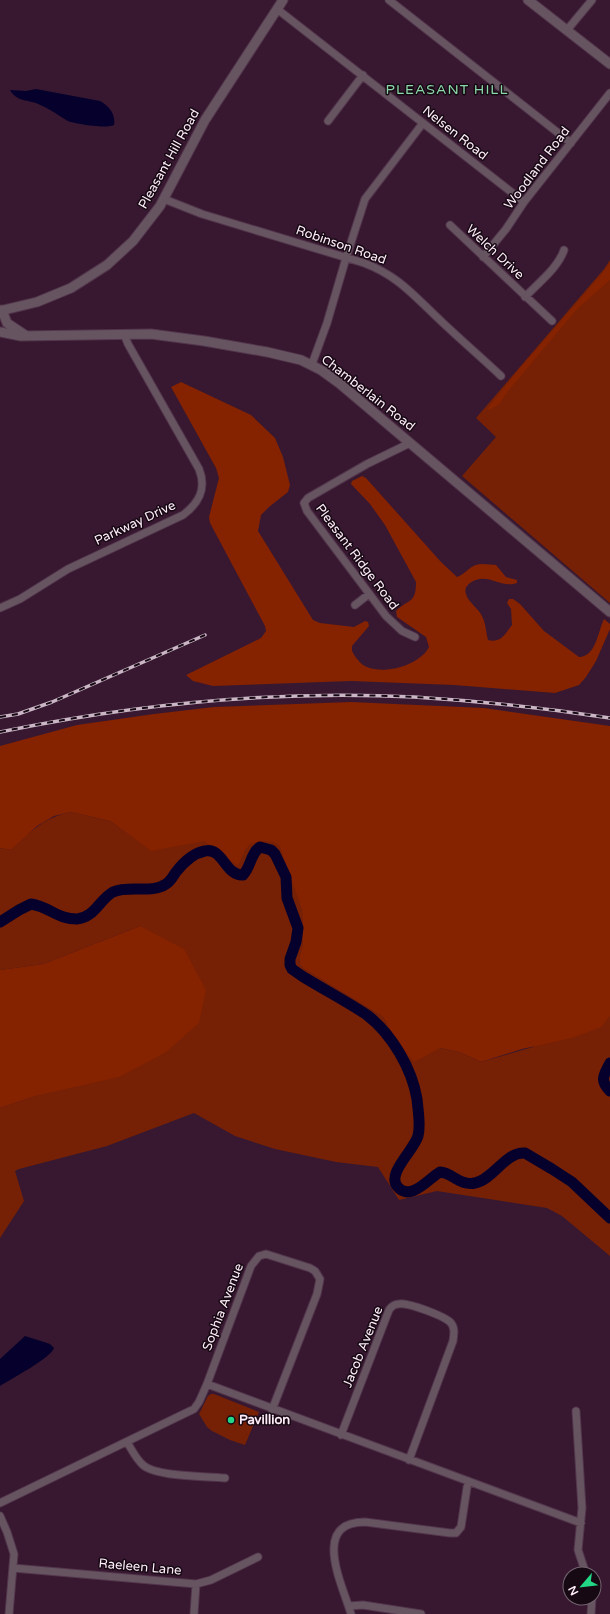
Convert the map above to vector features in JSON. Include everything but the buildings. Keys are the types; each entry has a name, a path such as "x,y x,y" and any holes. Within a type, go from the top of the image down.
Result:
{"street":[{"name":"Pleasant Hill Road","path":"1,310 47,298 71,288 92,276 112,261 133,241 164,199 204,120 283,0"},
{"path":"389,0 571,143"},
{"path":"528,0 610,64"},
{"path":"567,30 592,0"},
{"name":"Nelsen Road","path":"277,9 524,202"},
{"path":"328,121 363,75"},
{"name":"Woodland Road","path":"482,257 610,93"},
{"path":"312,364 327,323 360,212 368,194 423,123"},
{"name":"Robinson Road","path":"164,199 202,214 376,268 397,279 501,376"},
{"name":"Welch Drive","path":"450,225 482,257 552,321"},
{"name":"Welch Drive","path":"525,296 551,270 564,250"},
{"path":"1,310 7,323 26,336"},
{"name":"Chamberlain Road","path":"0,332 8,335 26,336 151,334 204,341 282,355 312,364 339,383 410,442 610,612"},
{"name":"Parkway Drive","path":"0,608 74,566 183,515 192,508 200,497 203,486 199,469 128,344 124,334"},
{"name":"Pleasant Ridge Road","path":"410,442 367,464 308,498 304,503 306,511 393,625 415,637"},
{"path":"355,605 369,594"},
{"name":"Sophia Avenue","path":"0,1503 190,1413 197,1405 207,1384 248,1272 257,1258 262,1254 272,1255 310,1268 318,1275 320,1279 319,1287 272,1410"},
{"name":"Jacob Avenue","path":"341,1435 391,1307 396,1304 403,1303 443,1317 452,1325 454,1332 453,1340 409,1460"},
{"path":"207,1384 272,1410 581,1523"},
{"path":"576,1411 582,1508 578,1550 583,1566"},
{"path":"127,1442 138,1461 151,1470 163,1473 225,1478"},
{"path":"351,1614 334,1555 334,1540 341,1531 353,1524 365,1522 456,1533 461,1528 468,1481"},
{"path":"0,1516 14,1554 9,1614"},
{"name":"Raeleen Lane","path":"13,1568 196,1584 211,1580 258,1556"},
{"path":"194,1614 196,1584"},
{"path":"348,1606 363,1605 421,1614"}],"shaded area":[{"path":"36,89 100,101 106,105 113,114 114,125 97,126 69,122 36,103 18,98 12,94 10,90 26,91"},
{"path":"610,260 610,603 462,476 496,437 476,418 604,269"},
{"path":"610,263 610,280 577,309 508,391 499,404 490,410 487,409 521,367"},
{"path":"181,382 251,415 275,438 283,457 290,485 288,492 261,515 258,531 313,620 320,623 354,627 365,621 368,622 369,626 352,646 352,651 358,660 367,667 383,670 401,667 418,659 429,647 426,637 397,617 396,611 411,600 415,594 416,582 385,525 370,504 351,484 352,481 362,476 366,478 441,562 457,577 478,564 486,564 496,565 506,577 517,580 517,583 505,584 488,579 482,579 470,583 466,587 465,592 467,597 483,619 488,640 493,641 500,639 512,625 511,609 507,603 509,599 513,599 520,604 544,631 579,657 585,656 593,648 604,619 610,624 610,629 596,661 586,677 579,685 555,693 454,685 351,681 213,686 193,681 186,675 261,638 266,631 265,626 210,523 209,517 219,478 216,468 171,387"},
{"path":"351,702 484,708 610,726 610,1016 601,1027 572,1038 522,1049 481,1062 459,1052 440,1048 414,1062 397,1042 383,1017 304,969 300,965 299,957 303,944 302,911 280,846 273,842 262,841 250,844 245,850 238,866 204,841 151,851 110,821 70,812 54,816 37,826 11,850 0,848 0,746 77,725 154,714 214,707"},
{"path":"70,812 110,821 146,847 274,824 302,911 303,944 299,957 300,965 304,969 383,1017 392,1033 440,1048 459,1052 481,1062 533,1047 610,970 610,1256 562,1216 547,1208 437,1191 399,1200 378,1167 336,1162 275,1149 235,1136 194,1113 107,1146 15,1171 24,1201 0,1238 0,1108 39,1095 140,926 43,964 0,970 0,848 11,850 31,831 44,822"},
{"path":"140,926 184,949 206,990 199,1023 165,1053 119,1077 39,1095 0,1108 0,970 43,964"},
{"path":"25,1336 50,1344 54,1348 38,1363 0,1386 0,1359"},
{"path":"211,1394 259,1412 245,1445 230,1440 207,1427 199,1414 208,1396"}],"waterway":[{"path":"0,922 31,904 64,917 77,919 83,918 92,912 108,895 113,892 126,889 154,888 166,884 185,862 201,852 211,851 216,853 232,871 243,875 246,872 254,853 260,847 271,850 275,854 286,877 287,898 298,928 296,942 290,959 292,969 367,1015 376,1023 385,1032 400,1053 411,1076 417,1099 419,1132 416,1142 398,1168 395,1181 397,1186 402,1191 413,1191 440,1172 465,1183 475,1183 488,1177 512,1156 525,1153 572,1182 610,1218"},
{"path":"610,1063 604,1074 605,1084 610,1091"}],"railway":[{"path":"0,717 18,714 52,702 205,635"},
{"path":"0,732 51,722 154,707 206,701 310,696 362,695 414,697 512,705 610,718"}],"place":[{"name":"Pavillion","path":"231,1420"}],"district":[{"name":"PLEASANT HILL","path":"447,89"}]}
